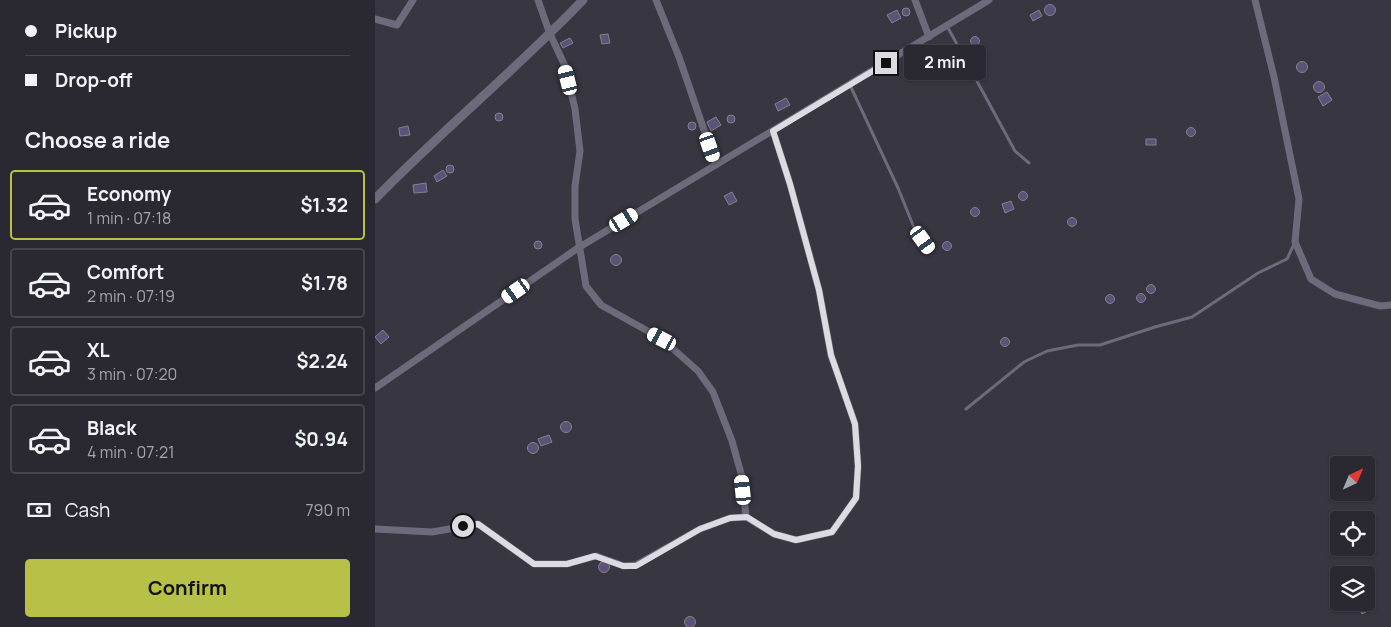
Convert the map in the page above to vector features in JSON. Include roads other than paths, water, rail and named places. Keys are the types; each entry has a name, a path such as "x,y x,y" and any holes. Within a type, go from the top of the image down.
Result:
{"street":[{"path":"375,20 397,25 413,0"},
{"path":"538,0 549,34 565,66 575,109 580,151 575,186 575,219 578,248 587,286 601,305 662,339 699,371 713,392 732,441 742,477 747,517"},
{"path":"375,199 423,150 549,34 583,0"},
{"path":"656,0 679,57 716,165"},
{"path":"915,0 929,37"},
{"path":"375,388 578,248 989,0"},
{"path":"1255,0 1274,78 1299,199 1295,242 1311,279 1335,294 1380,306 1391,305"},
{"path":"375,529 433,532 478,524 534,564 567,564 595,556 623,566 636,566 700,529 730,518 747,517 774,534 796,540 832,532 856,498 858,466 855,424 831,355 819,290 790,184 773,131"}],"lane":[{"path":"947,26 1015,151 1029,163"},
{"path":"850,85 898,188 915,230 930,250"},
{"path":"967,409 1024,362 1047,351 1078,345 1100,345 1192,317 1258,273 1287,259 1295,242"}]}
